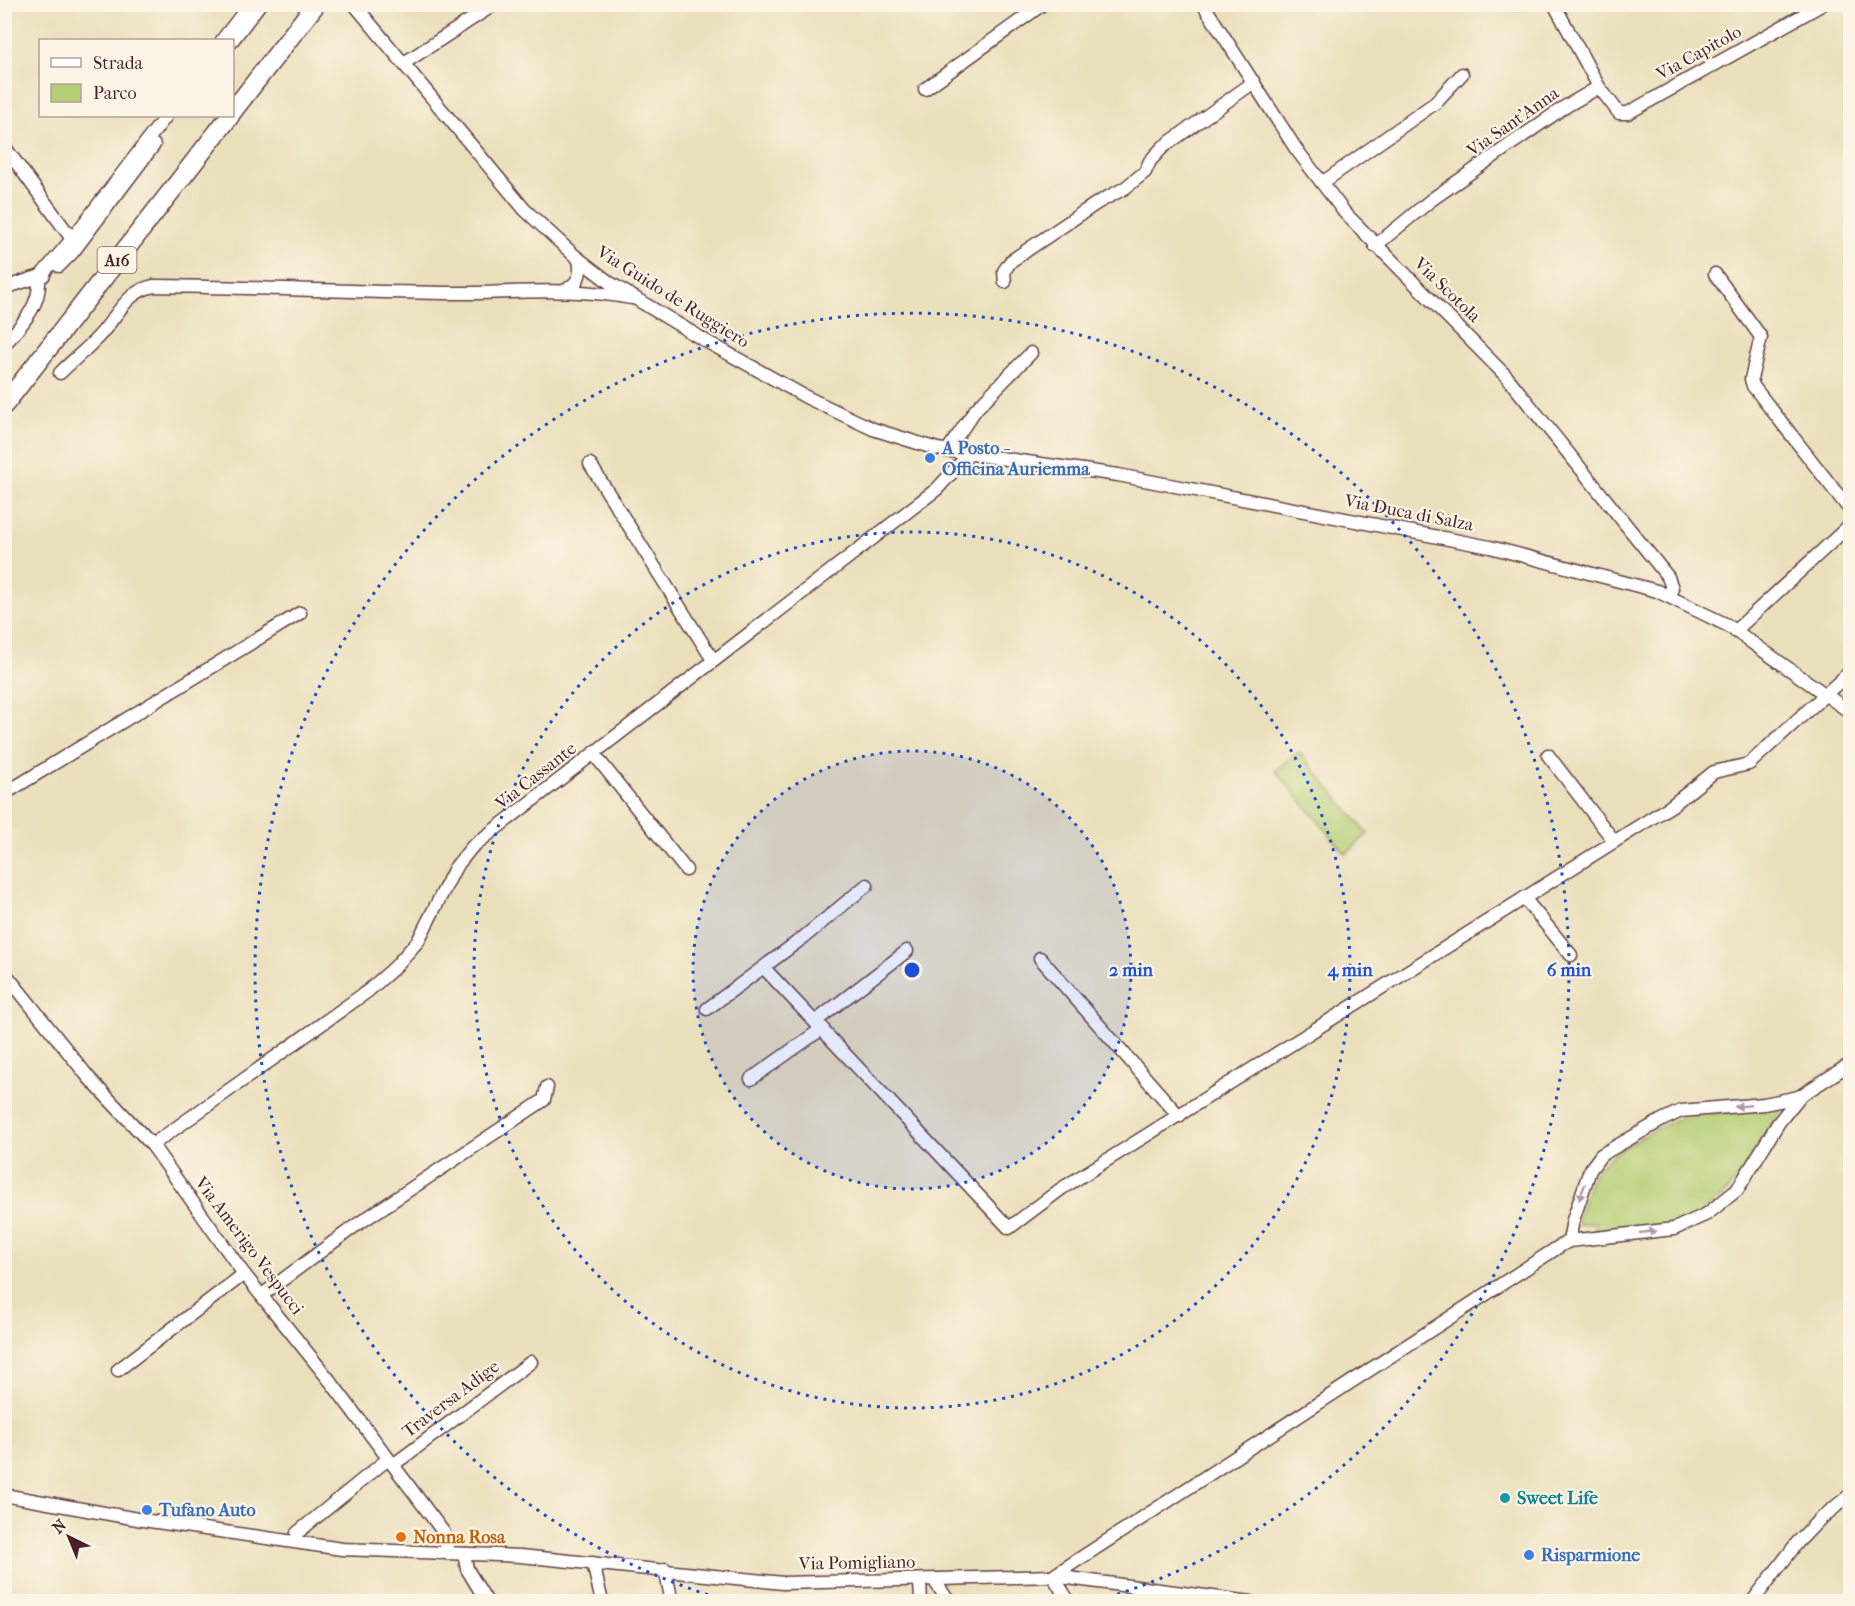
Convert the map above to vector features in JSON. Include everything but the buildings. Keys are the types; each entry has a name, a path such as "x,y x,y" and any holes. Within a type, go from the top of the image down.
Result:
{"highway":[{"path":"234,89 300,4"},
{"path":"234,109 316,4"},
{"name":"A16","path":"4,385 213,117"},
{"name":"A16","path":"4,405 229,117"}],"street":[{"path":"223,39 250,4"},
{"path":"234,39 260,4"},
{"name":"Via Guido de Ruggiero","path":"354,4 525,210 579,259 638,300 806,397 873,429 926,446"},
{"path":"404,63 495,4"},
{"path":"925,89 1043,4"},
{"name":"Via Scotola","path":"1203,4 1322,183 1375,246 1507,377 1668,577 1672,588 1670,595"},
{"path":"1554,4 1599,87"},
{"name":"Via Capitolo","path":"1599,87 1619,113 1628,113 1817,6"},
{"path":"1322,183 1441,98 1462,74"},
{"path":"1005,282 1004,271 1011,261 1097,203 1125,188 1145,172 1150,161 1163,147 1254,82"},
{"name":"Via Sant'Anna","path":"1375,246 1431,200 1563,108 1599,87"},
{"path":"4,345 36,304 40,292 39,278 72,239 165,117"},
{"path":"4,288 39,278 58,267 73,252 175,117"},
{"path":"4,146 72,239"},
{"path":"564,291 578,281 581,268 579,259"},
{"path":"1715,274 1761,338 1751,379 1753,386 1851,510"},
{"path":"60,373 100,335 128,298 142,288 154,286 445,293 564,291 602,293 638,300"},
{"path":"948,451 976,409 1031,353"},
{"name":"Via Duca di Salza","path":"926,446 1118,475 1490,547 1670,595 1735,631 1851,712"},
{"name":"Via Cassante","path":"152,1145 335,1017 388,973 418,941 455,868 472,847 937,489 952,476 969,454"},
{"path":"590,464 713,660"},
{"path":"1735,631 1851,525"},
{"path":"4,794 300,613"},
{"path":"764,968 1009,1228 1061,1190 1671,806 1714,772 1749,764 1851,672"},
{"path":"594,754 686,870"},
{"path":"1548,755 1614,841"},
{"path":"707,1009 764,968 867,885"},
{"path":"1524,898 1571,955"},
{"path":"751,1079 907,951"},
{"path":"1040,958 1179,1116"},
{"name":"Via Amerigo Vespucci","path":"4,972 89,1078 152,1145 244,1274 444,1533 448,1553"},
{"path":"1069,1602 1053,1576 1569,1241 1674,1229 1707,1214 1737,1190 1779,1122 1800,1096 1851,1064"},
{"path":"262,1295 356,1226 544,1100 547,1087"},
{"path":"1569,1241 1573,1220 1590,1170 1601,1155 1662,1120 1682,1112 1764,1104 1800,1096"},
{"path":"118,1370 244,1274"},
{"name":"Traversa Adige","path":"297,1533 391,1462 531,1362"},
{"name":"Via Pomigliano","path":"4,1495 290,1543 342,1549 448,1553 593,1563 783,1583 1053,1576 1251,1602"},
{"path":"1752,1602 1797,1543 1819,1520 1851,1495"},
{"path":"464,1554 467,1569 487,1602"},
{"path":"593,1563 602,1602"},
{"path":"665,1569 672,1602"},
{"path":"934,1580 949,1602"},
{"path":"920,1581 921,1602"}],"green space":[{"path":"1299,752 1368,834 1346,854 1275,770"},
{"path":"1783,1108 1727,1191 1713,1205 1696,1216 1675,1225 1594,1232 1596,1222 1579,1225 1577,1219 1596,1171 1612,1156 1639,1139 1688,1116"}],"place":[{"name":"A Posto - Officina Auriemma","path":"930,458"},
{"name":"Sweet Life","path":"1505,1498"},
{"name":"Tufano Auto","path":"147,1510"},
{"name":"Nonna Rosa","path":"401,1537"},
{"name":"Risparmione","path":"1529,1555"}]}
